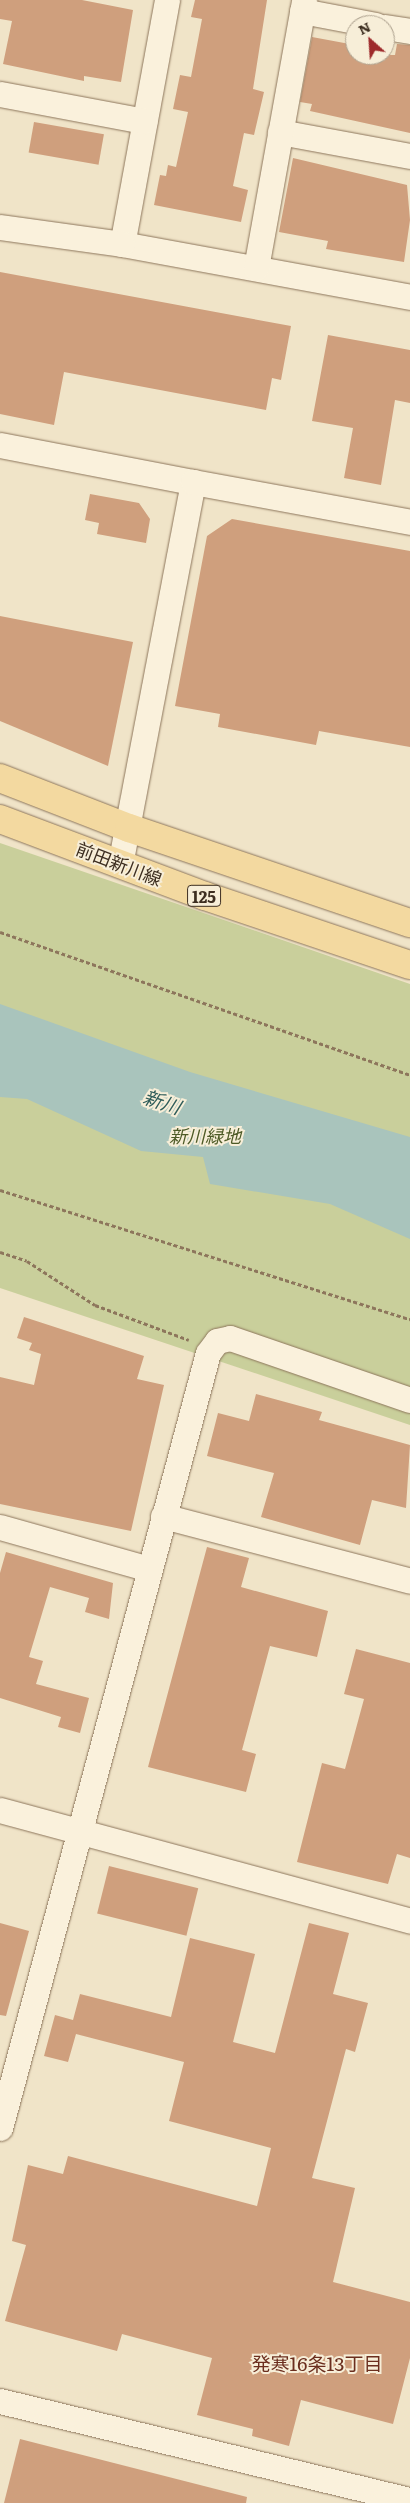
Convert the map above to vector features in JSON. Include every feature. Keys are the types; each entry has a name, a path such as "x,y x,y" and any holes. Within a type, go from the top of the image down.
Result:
{"main road":[{"name":"125","path":"0,778 129,828 410,923"},
{"name":"前田新川線","path":"0,819 120,864 410,965"}],"street":[{"path":"122,244 166,0"},
{"path":"256,268 303,6 345,17"},
{"path":"395,29 410,31"},
{"path":"0,94 144,121"},
{"path":"280,132 410,156"},
{"path":"0,227 122,244 410,297"},
{"path":"0,446 410,522"},
{"path":"120,864 129,828 193,482"},
{"path":"0,2128 208,1353 217,1342 230,1338 410,1400"},
{"path":"164,1516 410,1581"},
{"path":"0,1527 149,1569"},
{"path":"0,1810 78,1833 410,1921"},
{"path":"0,2401 410,2500"}],"path":[{"path":"0,932 410,1075"},
{"path":"0,1190 410,1319"},
{"path":"0,1252 27,1261 95,1305 190,1340"}],"green space":[{"name":"新川緑地","path":"0,843 410,984 410,1425 0,1288"}],"water":[{"name":"新川","path":"0,1004 190,1072 410,1137 410,1239 330,1204 210,1184 203,1157 141,1151 27,1099 0,1097"}],"building":[{"path":"0,0 82,0 133,10 121,82 84,76 84,81 3,64 12,21 0,19"},
{"path":"195,0 267,0 253,89 264,92 254,135 244,133 233,186 248,190 241,222 154,205 160,175 166,176 168,165 176,167 188,112 173,109 180,75 191,77 202,19 191,17"},
{"path":"312,37 345,43 345,65 395,65 397,44 410,45 410,133 310,111 312,104 300,102"},
{"path":"34,122 104,134 99,165 29,153"},
{"path":"293,158 407,185 410,220 404,262 326,249 328,241 279,232"},
{"path":"0,272 291,326 281,380 272,378 266,410 64,372 54,425 0,414"},
{"path":"328,335 410,350 410,403 395,400 381,485 344,478 353,428 312,421"},
{"path":"90,494 139,503 150,519 146,543 97,534 99,523 85,520"},
{"path":"232,519 410,551 410,747 319,731 316,745 218,727 220,714 175,706 207,536"},
{"path":"0,616 133,642 108,766 0,721"},
{"path":"24,1317 144,1356 137,1379 164,1385 131,1531 0,1504 0,1377 34,1385 41,1354 29,1350 32,1343 17,1338"},
{"path":"256,1394 322,1412 319,1420 410,1445 406,1508 372,1500 360,1545 261,1517 274,1473 207,1456 218,1413 249,1421"},
{"path":"207,1547 249,1558 241,1587 328,1611 317,1657 270,1646 242,1750 256,1754 246,1792 148,1767"},
{"path":"6,1552 113,1583 109,1619 85,1612 89,1598 50,1587 29,1657 43,1661 36,1684 89,1698 80,1733 58,1727 61,1717 0,1698 0,1573"},
{"path":"356,1649 410,1663 410,1858 397,1854 388,1884 297,1862 322,1763 345,1769 364,1699 344,1694"},
{"path":"109,1866 198,1888 186,1936 97,1914"},
{"path":"0,1923 29,1931 6,2016 0,2015"},
{"path":"309,1923 349,1933 333,1994 368,2003 355,2052 346,2049 312,2178 355,2188 333,2282 410,2302 410,2358 393,2424 301,2400 289,2446 252,2436 253,2429 197,2415 212,2358 122,2334 117,2351 5,2321 26,2245 12,2241 28,2165 63,2174 68,2156 257,2206 271,2148 169,2121 184,2062 76,2034 68,2062 44,2056 55,2015 73,2020 80,1994 171,2017 190,1938 255,1954 233,2042 275,2053"},
{"path":"20,2439 247,2497 246,2503 4,2503"}],"district":[{"name":"発寒16条13丁目","path":"317,2364"}]}
